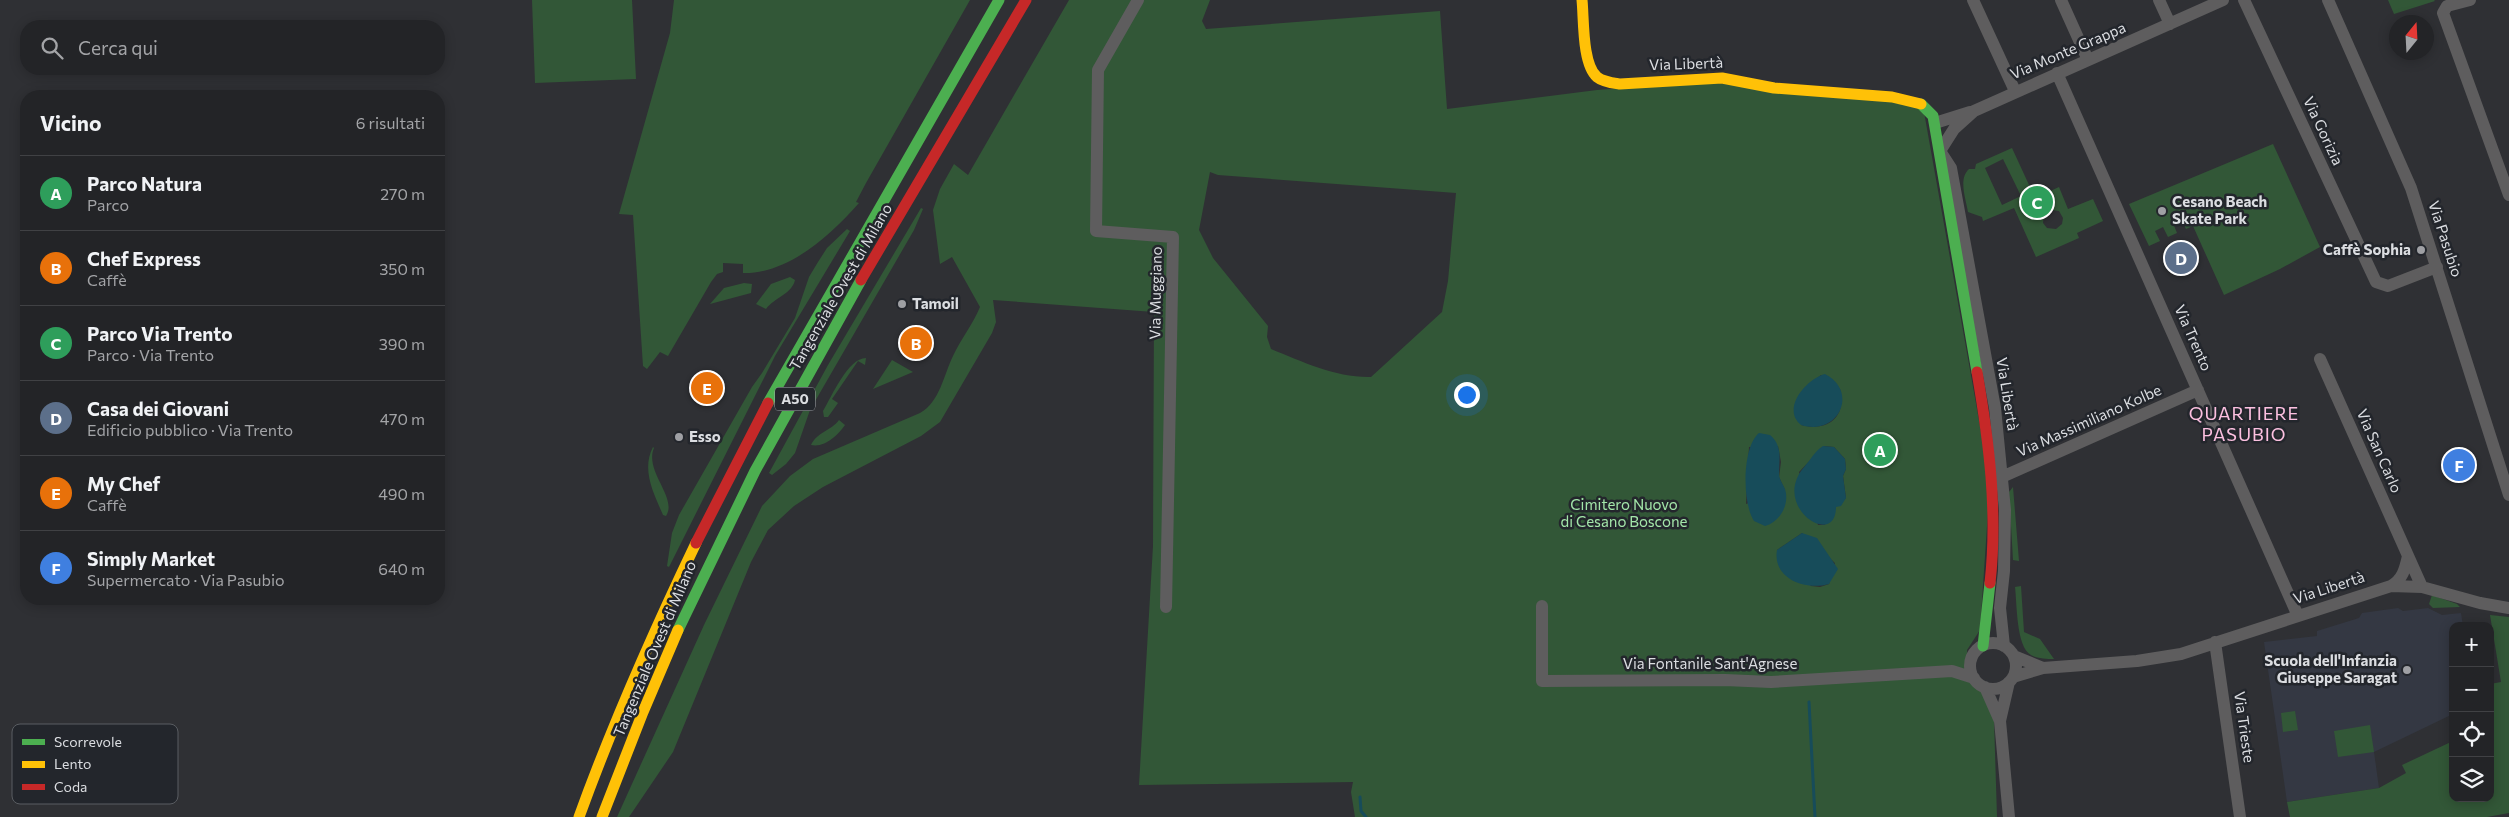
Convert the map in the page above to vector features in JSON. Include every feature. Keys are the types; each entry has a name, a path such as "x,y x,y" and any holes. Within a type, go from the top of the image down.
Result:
{"main road":[{"name":"Tangenziale Ovest di Milano","path":"579,817 607,740 641,658 711,510 784,374 999,0"},
{"name":"Tangenziale Ovest di Milano","path":"602,817 681,623 749,483 824,346 1026,0"},
{"name":"Via Libertà","path":"1582,0 1590,65 1596,76 1607,82 1620,84 1722,78 1774,88 1892,97 1918,102 1928,109 1935,123 1940,152"},
{"name":"Via Libertà","path":"1983,646 1993,558 1998,479"}],"street":[{"name":"Via Muggiano","path":"1138,0 1098,70 1096,231 1173,237 1166,607"},
{"path":"1973,0 2015,91"},
{"path":"2061,0 2088,60"},
{"path":"2159,0 2170,24"},
{"name":"Via Monte Grappa","path":"1940,152 1954,129 1974,111 2015,91 2224,0"},
{"name":"Via Gorizia","path":"2244,0 2372,276 2379,285 2388,286 2437,267"},
{"name":"Via Pasubio","path":"2328,0 2411,188 2509,495"},
{"path":"2470,0 2447,6 2443,13 2509,195"},
{"name":"Via Trento","path":"2058,73 2298,616"},
{"path":"1935,123 1974,111"},
{"name":"Via Libertà","path":"1940,152 1951,168 1995,408 1998,479 2005,510 2004,572 2000,608 2004,646"},
{"name":"Via San Carlo","path":"2320,360 2422,587"},
{"name":"Via Massimiliano Kolbe","path":"1998,479 2198,390"},
{"path":"2391,586 2398,582 2402,575 2408,556"},
{"name":"Via Libertà","path":"2011,680 2043,668 2165,657 2391,586 2422,587 2480,603 2509,608"},
{"name":"Via Fontanile Sant'Agnese","path":"1542,606 1542,681 1725,680 1744,682 1952,671"},
{"name":"Via Trieste","path":"2215,642 2240,817"},
{"path":"1952,671 1972,657 1983,646 1990,643 2004,646 2014,656 2043,668"},
{"path":"2000,720 2016,667 2014,656"},
{"path":"1972,657 1971,664 1974,678"},
{"path":"1952,671 1974,678 1985,687 2000,720 2009,817"},
{"path":"1985,687 1998,688 2011,680"}],"shaded area":[{"path":"2398,608 2403,611 2428,608 2442,615 2461,613 2462,622 2449,622 2449,716 2374,752 2379,788 2287,802 2264,642 2317,636 2317,631 2359,618 2362,613"}],"green space":[{"path":"532,0 632,0 636,79 535,83"},
{"path":"674,0 970,0 866,183 856,202 859,203 848,216 807,251 776,267 760,272 743,273 743,264 723,263 723,272 717,274 711,282 668,356 660,352 647,369 643,366 633,215 619,214 670,33"},
{"name":"Cimitero Nuovo di Cesano Boscone","path":"1069,0 1210,0 1202,21 1206,29 1440,11 1447,109 1597,90 1706,82 1911,104 1924,112 1990,482 1980,630 1967,650 1970,682 1982,691 1994,720 1997,817 1355,817 1351,792 1353,782 1139,785 1153,546 1154,312 993,300 996,322 992,333 940,422 921,436 823,487 794,506 768,530 751,562 673,752 629,817 617,817 704,625 762,506 790,476 813,459 920,413 927,408 937,395 953,356 980,307 952,257 940,264 933,210 940,189 954,164 968,175","holes":["1210,172 1218,175 1456,193 1448,281 1442,312 1371,377 1358,377 1333,372 1271,349 1267,337 1268,326 1213,258 1199,230","1821,375 1840,389 1841,408 1838,415 1827,424 1810,427 1801,425 1807,386","1778,446 1781,462 1779,477 1785,490 1746,504 1749,447","1824,446 1834,447 1845,459 1846,469 1843,476 1846,498 1836,506 1832,520 1824,525 1818,525 1799,472","1802,533 1835,563 1829,584 1820,587 1811,586 1777,550"]},
{"path":"2388,0 2434,0 2435,1 2394,14"},
{"path":"2273,144 2320,247 2280,269 2224,295 2193,226 2186,229 2181,219 2173,223 2177,233 2168,237 2163,227 2155,231 2160,241 2149,246 2129,204"},
{"path":"2012,148 2035,198 2059,187 2068,209 2093,199 2103,221 2077,233 2079,238 2036,257 2014,208 1983,221 1982,217 1968,212 1963,184 1964,178 1969,169 1975,169 1976,164","holes":["2003,159 2021,196 2002,205 1985,168","2051,210 2059,211 2063,218 2062,224 2056,229 2047,228 2043,223 2044,214"]},
{"path":"921,208 923,209 914,230 810,410 795,453 786,464 772,475 769,473 828,365"},
{"path":"847,229 850,231 775,356 669,567 667,566 672,533 679,515 752,387 795,318 809,277 827,248"},
{"path":"790,277 795,280 790,289 766,309 756,304 771,284"},
{"path":"744,283 752,284 751,293 710,304 724,288"},
{"path":"866,358 865,365 858,361 832,399 838,403 828,417 824,417 823,411 847,371 853,364 859,360"},
{"path":"892,360 913,372 873,389"},
{"path":"839,420 845,425 835,437 821,445 811,445 817,437"},
{"path":"653,447 653,466 668,501 669,509 666,516 663,515 650,482 648,464"},
{"path":"2013,487 2019,561 2013,560 2009,492"},
{"path":"2021,586 2024,632 2040,639 2054,659 2031,655 2022,643 2018,624 2015,587"},
{"path":"2432,595 2457,604 2460,607 2433,608 2429,604"},
{"path":"2490,615 2509,617 2509,813 2487,817 2290,817 2287,802 2379,788 2406,773 2402,765 2449,743 2449,802 2494,802 2494,683 2501,682 2494,639 2494,622 2491,622"},
{"path":"2295,711 2298,730 2283,732 2281,713"},
{"path":"2370,725 2374,752 2338,757 2334,731"}],"water":[{"path":"1825,374 1835,382 1841,391 1842,401 1840,410 1834,419 1826,424 1814,427 1801,425 1794,411 1798,395 1810,382"},
{"path":"1759,433 1770,435 1779,448 1779,476 1786,495 1785,506 1782,512 1775,521 1765,526 1754,521 1747,502 1746,489 1749,450 1753,440"},
{"path":"1823,446 1834,447 1845,459 1846,469 1843,476 1846,498 1841,506 1836,507 1833,519 1826,524 1817,523 1807,518 1799,508 1795,495 1796,481 1813,455"},
{"path":"1802,533 1817,538 1838,569 1829,584 1810,586 1801,584 1785,575 1780,568 1777,560 1777,550"}],"waterway":[{"path":"1809,702 1815,817"},
{"path":"1360,797 1361,811 1366,817"}],"traffic: fast":[{"path":"768,403 999,0"},
{"path":"1921,104 1933,116 1977,372"},
{"path":"678,630 755,471 861,280"},
{"path":"1983,646 1990,583"}],"traffic: slow":[{"path":"1582,0 1586,52 1592,71 1599,79 1605,81 1620,84 1722,78 1774,88 1892,97 1921,104"},
{"path":"579,817 634,678 696,543"},
{"path":"602,817 643,712 678,630"}],"traffic: jam":[{"path":"861,280 1026,0"},
{"path":"1977,372 1985,425 1993,503 1990,583"},
{"path":"696,543 768,403"}],"place":[{"name":"Parco Via Trento","path":"2037,202"},
{"name":"Cesano Beach Skate Park","path":"2162,211"},
{"name":"Caffè Sophia","path":"2421,250"},
{"name":"Casa dei Giovani","path":"2181,258"},
{"name":"Tamoil","path":"902,304"},
{"name":"Chef Express","path":"916,343"},
{"name":"My Chef","path":"707,388"},
{"name":"Esso","path":"679,437"},
{"name":"Parco Natura","path":"1880,450"},
{"name":"Simply Market","path":"2459,465"},
{"name":"Scuola dell'Infanzia Giuseppe Saragat","path":"2407,670"}],"district":[{"name":"QUARTIERE PASUBIO","path":"2244,424"}]}
